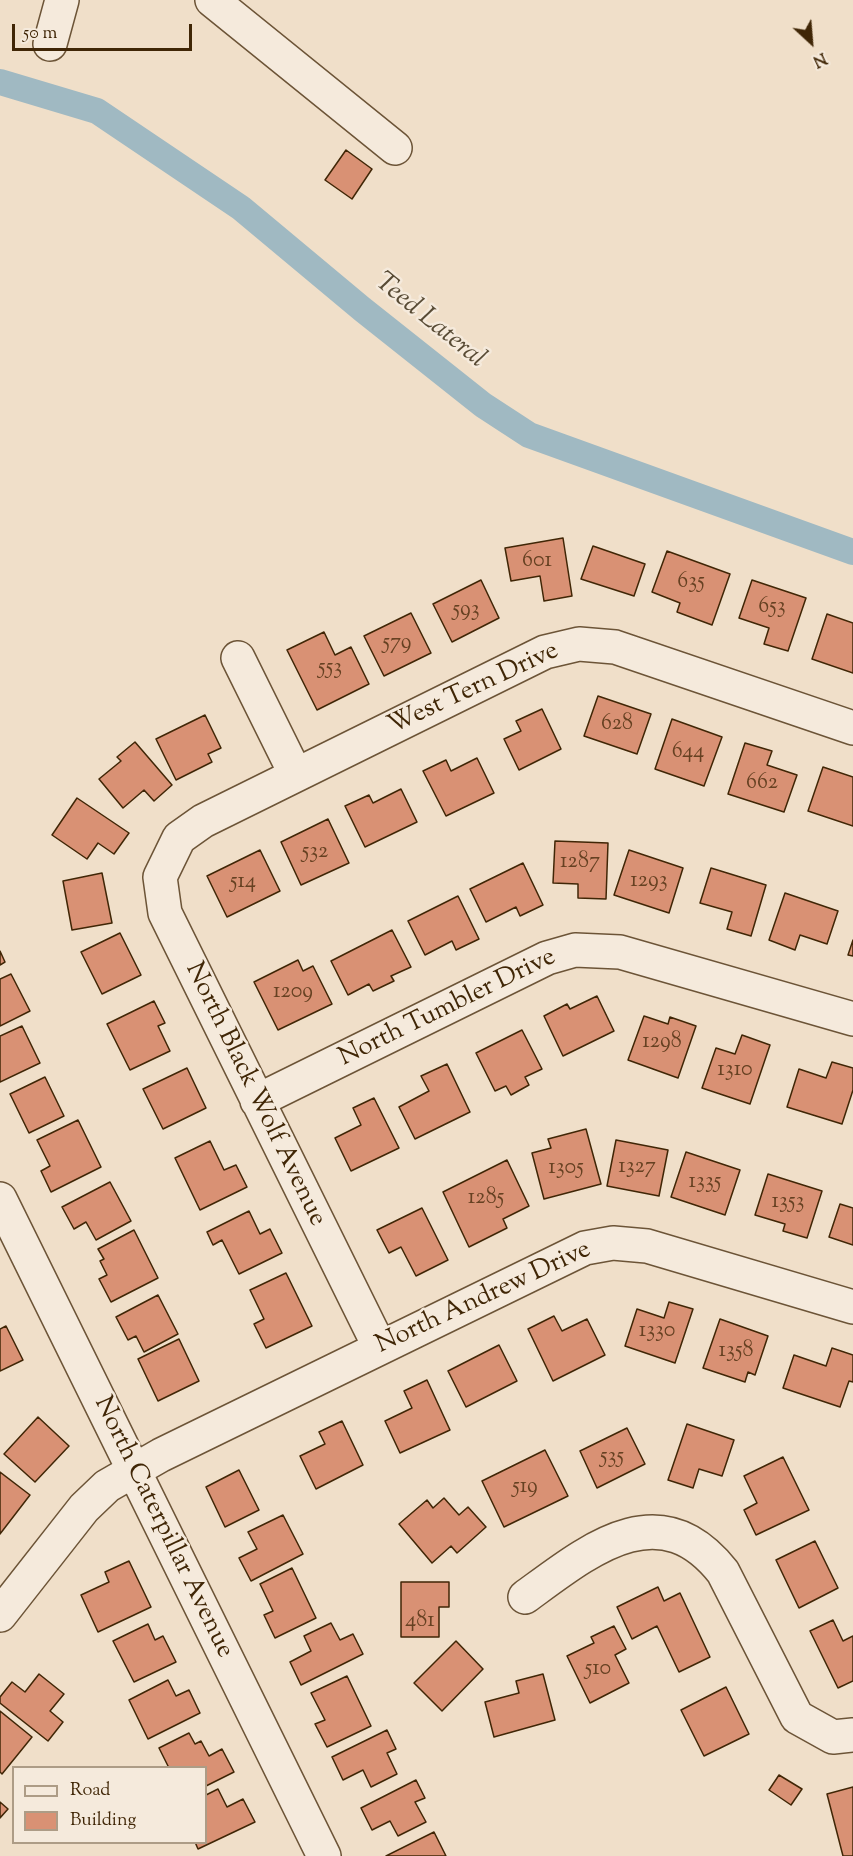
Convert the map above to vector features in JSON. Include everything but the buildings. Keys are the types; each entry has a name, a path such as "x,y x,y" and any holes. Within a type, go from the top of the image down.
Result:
{"street":[{"path":"50,44 62,0"},
{"path":"212,0 395,148"},
{"name":"West Tern Drive","path":"179,838 203,821 545,652 579,644 615,647 853,728"},
{"path":"238,658 296,775"},
{"name":"North Black Wolf Avenue","path":"179,838 160,877 165,914 380,1348"},
{"name":"North Tumbler Drive","path":"257,1101 547,958 575,950 620,952 853,1019"},
{"name":"North Caterpillar Avenue","path":"0,1199 9,1243 133,1470 324,1856"},
{"name":"North Andrew Drive","path":"0,1615 84,1508 107,1486 133,1470 585,1248 613,1243 647,1246 853,1308"},
{"path":"525,1597 575,1560 624,1536 654,1531 686,1539 707,1552 723,1572 797,1717 843,1736"}],"waterway":[{"name":"Teed Lateral","path":"0,82 97,111 241,208 362,309 483,405 529,435 853,552"}]}
